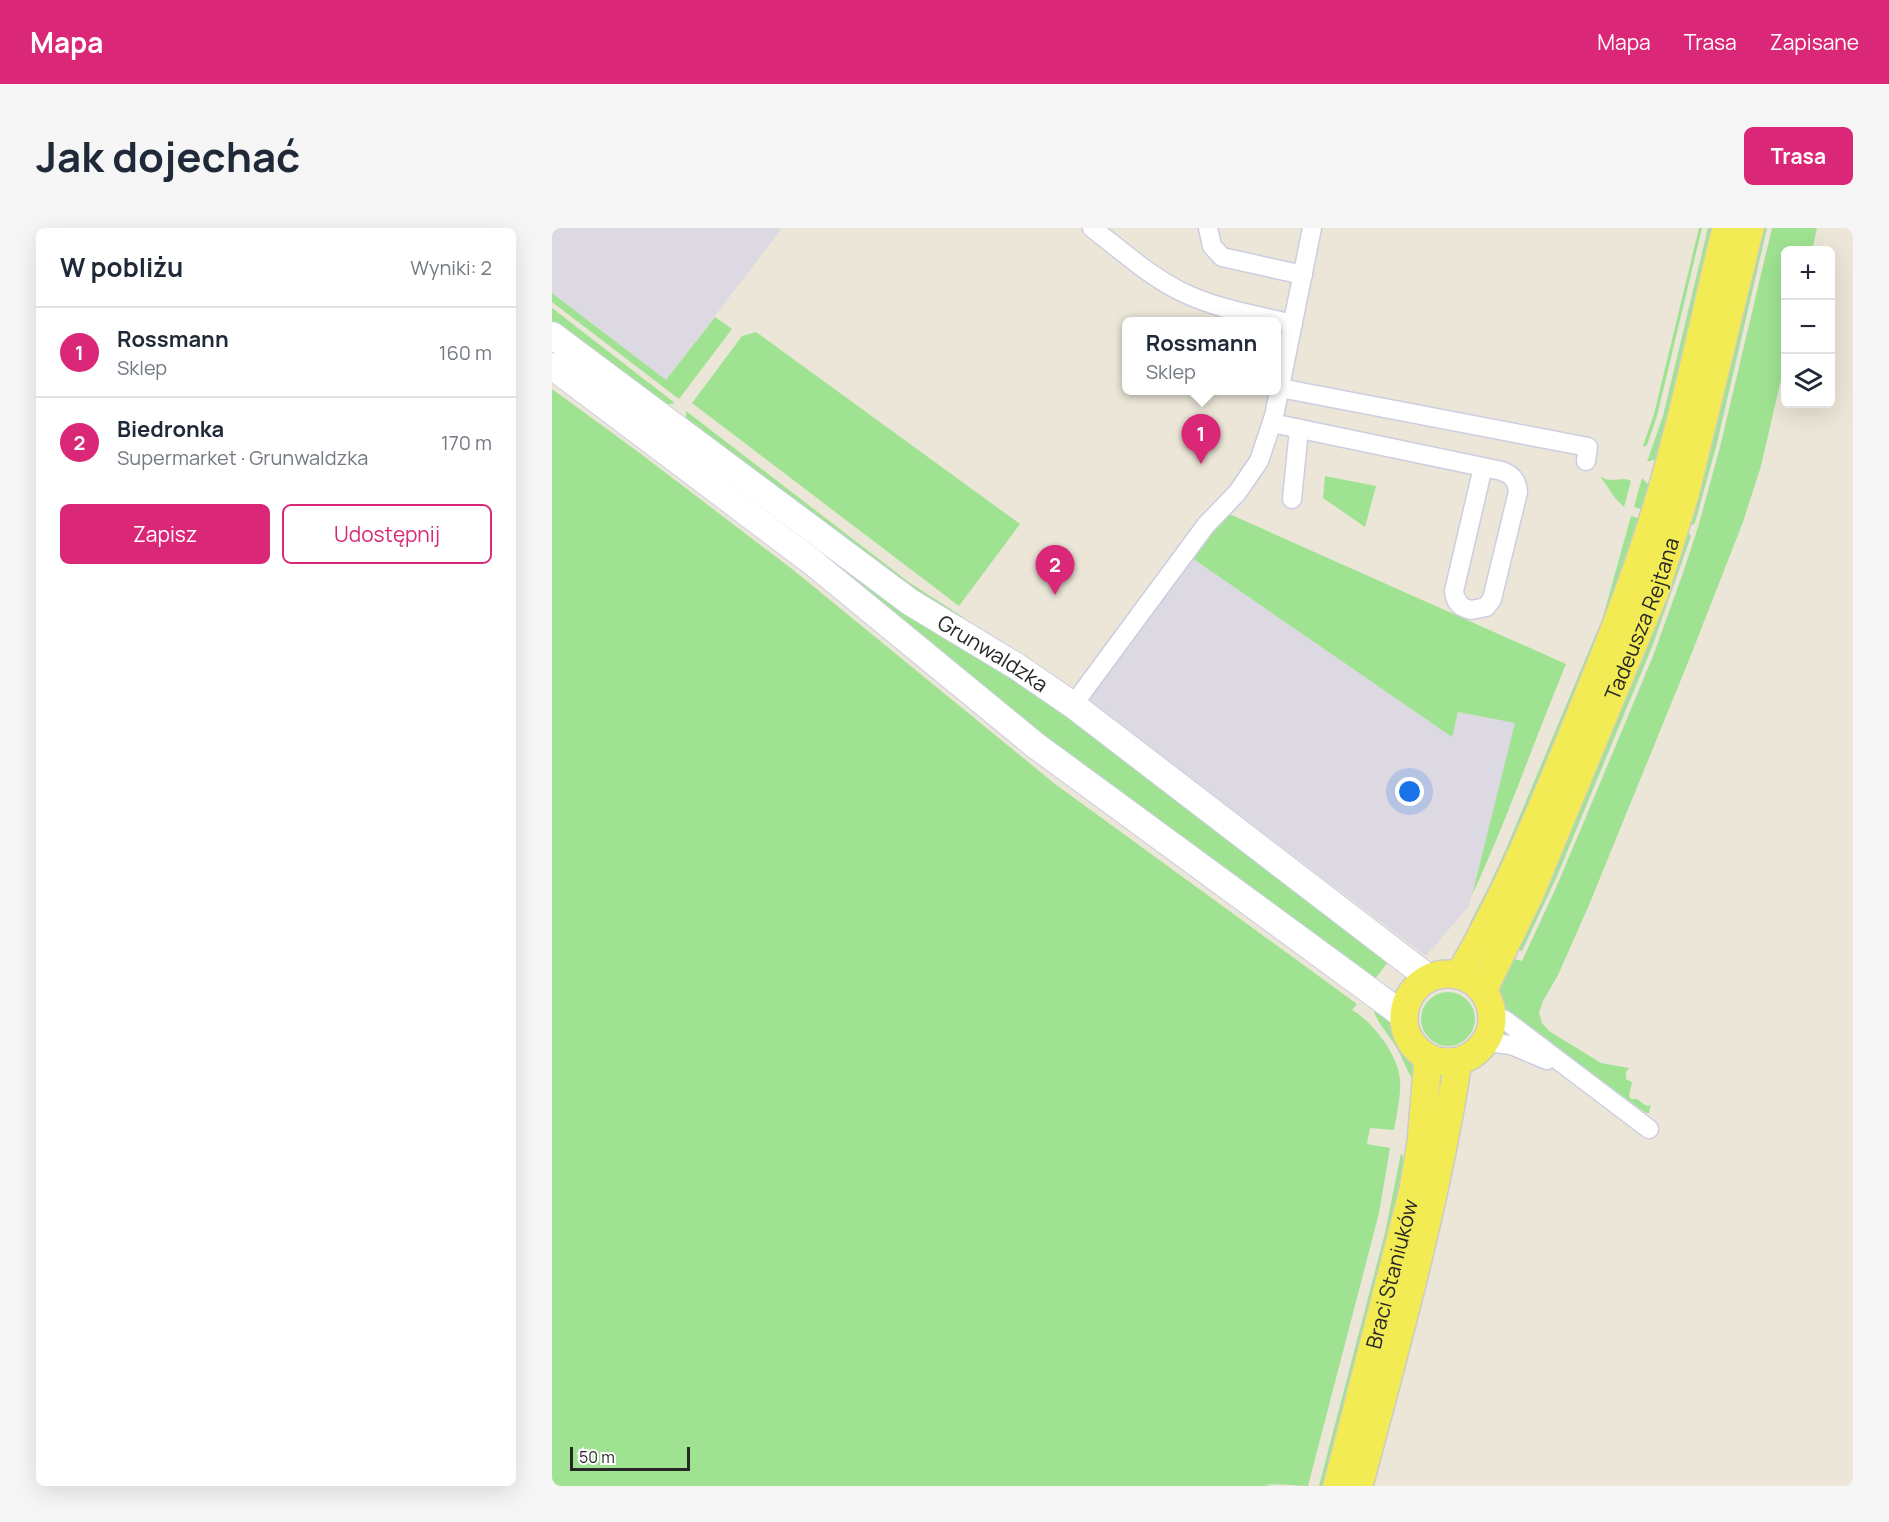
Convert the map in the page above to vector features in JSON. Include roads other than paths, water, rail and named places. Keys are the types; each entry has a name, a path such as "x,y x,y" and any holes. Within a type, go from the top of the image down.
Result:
{"main road":[{"name":"Tadeusza Rejtana","path":"1459,975 1487,927 1539,817 1634,579 1670,459 1726,228"},
{"name":"Tadeusza Rejtana","path":"1488,1003 1530,894 1656,589 1685,495 1750,228"},
{"path":"1438,975 1459,975 1477,984 1488,1003 1491,1029 1486,1042 1469,1058 1458,1062 1443,1063 1428,1059 1417,1051 1404,1028 1403,1015 1407,1000 1416,987 1428,978 1438,975"},
{"name":"Braci Staniuków","path":"1337,1486 1410,1201 1421,1142 1428,1059"},
{"name":"Braci Staniuków","path":"1359,1486 1415,1270 1440,1158 1458,1062"}],"street":[{"path":"1092,228 1180,291 1225,308 1263,317"},
{"path":"1208,228 1212,246 1222,257 1303,275"},
{"path":"1281,384 1312,228"},
{"path":"1281,321 1293,324"},
{"name":"Grunwaldzka","path":"552,335 910,602 1016,666 1073,705 1428,978"},
{"name":"Grunwaldzka","path":"552,366 811,561 1035,745 1403,1015"},
{"path":"1281,394 1588,447 1586,461"},
{"path":"1073,705 1206,525 1249,478 1264,448 1279,395"},
{"path":"1272,423 1299,429 1483,467 1502,471 1513,476 1518,492 1492,599 1486,607 1471,610 1456,601 1454,591 1483,467"},
{"path":"1292,499 1299,429"},
{"path":"1488,1003 1505,1020 1649,1129"},
{"path":"1486,1042 1511,1045 1575,1072"}],"place":[{"name":"Rossmann","path":"1201,464"},
{"name":"Biedronka","path":"1055,595"}]}
